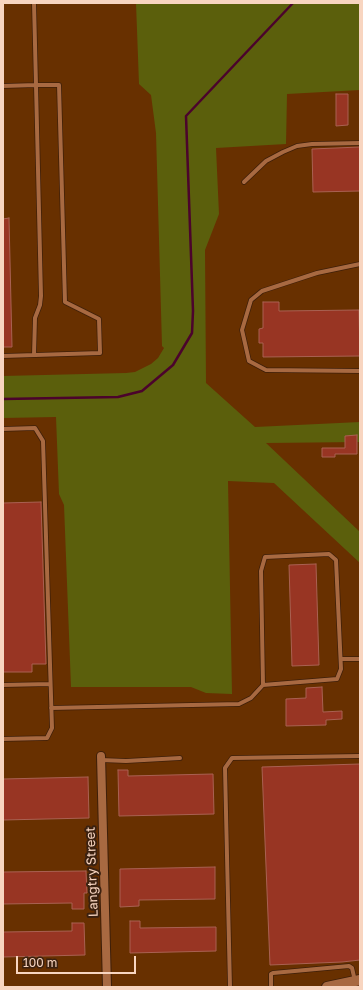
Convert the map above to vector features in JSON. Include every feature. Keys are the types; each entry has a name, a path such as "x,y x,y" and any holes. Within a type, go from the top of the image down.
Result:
{"street":[{"name":"Langtry Street","path":"101,758 107,987"},
{"path":"327,987 358,981"}],"lane":[{"path":"34,3 41,296 40,305 35,318 34,355"},
{"path":"3,86 59,84 65,302 99,319 100,353 3,356"},
{"path":"244,182 266,161 297,146 312,144 360,143"},
{"path":"360,264 317,273 262,291 251,300 242,330 249,361 266,370 360,371"},
{"path":"3,429 36,428 44,441 52,728 47,738 3,739"},
{"path":"51,708 239,704 251,698 263,685 337,679 341,669 341,659 336,560 329,554 265,556 261,571 263,685"},
{"path":"341,659 360,659"},
{"path":"3,685 50,684"},
{"path":"230,987 225,768 232,758 360,756"},
{"path":"101,758 126,761 180,758"},
{"path":"271,987 271,974 273,973 349,966 352,968 358,981"}],"shaded area":[{"path":"136,3 360,3 360,90 287,94 286,144 216,148 219,214 205,250 206,383 255,427 360,422 360,442 266,443 360,532 360,563 274,483 228,481 232,694 206,693 191,687 71,687 64,505 59,494 56,417 3,418 3,376 135,372 151,364 158,358 164,348 162,346 156,133 151,95 139,84"}],"building":[{"path":"336,94 348,94 348,125 336,126"},
{"path":"360,147 360,191 313,192 312,149"},
{"path":"9,218 12,347 3,347 3,219"},
{"path":"263,302 279,302 279,311 359,310 360,356 263,357 263,343 259,343 259,329 263,328"},
{"path":"357,435 357,454 335,454 335,457 322,457 322,448 345,448 345,436"},
{"path":"41,502 46,664 32,664 32,672 3,672 3,503"},
{"path":"316,564 319,665 292,666 289,565"},
{"path":"322,687 323,712 342,711 342,719 326,720 326,725 286,726 286,699 306,698 306,688"},
{"path":"360,764 360,960 270,965 262,767"},
{"path":"118,770 128,770 128,776 213,774 214,814 119,816"},
{"path":"88,777 89,818 3,820 3,779"},
{"path":"215,867 215,899 139,900 139,906 120,907 120,869"},
{"path":"86,871 87,893 84,893 84,909 72,909 72,903 3,904 3,872"},
{"path":"130,921 140,921 140,928 216,927 216,951 130,953"},
{"path":"72,923 84,923 85,955 3,957 3,932 72,931"}],"waterway":[{"path":"3,399 118,397 142,391 173,365 192,333 193,311 186,116 293,3"}]}
